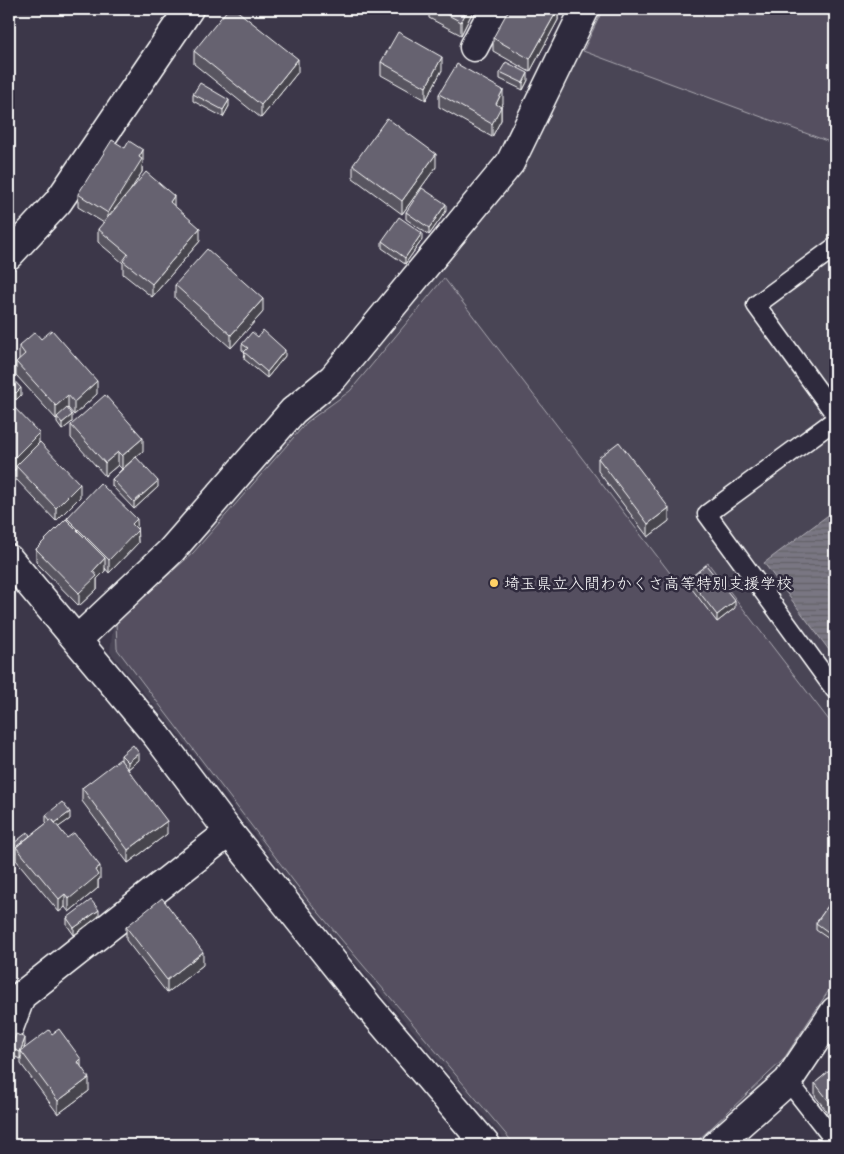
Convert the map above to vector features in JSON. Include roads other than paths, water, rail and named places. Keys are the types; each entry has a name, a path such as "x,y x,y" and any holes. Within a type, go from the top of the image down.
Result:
{"street":[{"path":"9,255 58,202 189,9"},
{"path":"474,47 494,9"},
{"path":"78,639 170,552 294,411 333,378 510,163 586,9"},
{"path":"9,559 78,639 157,736 229,832 368,1006 486,1145"},
{"path":"9,1028 21,996 229,832"},
{"path":"716,1145 788,1081 835,1010"}],"lane":[{"path":"835,247 756,306 835,414"},
{"path":"835,420 707,514 835,690"},
{"path":"788,1081 835,1140"}],"place":[{"name":"埼玉県立入間わかくさ高等特別支援学校","path":"494,583"}]}
